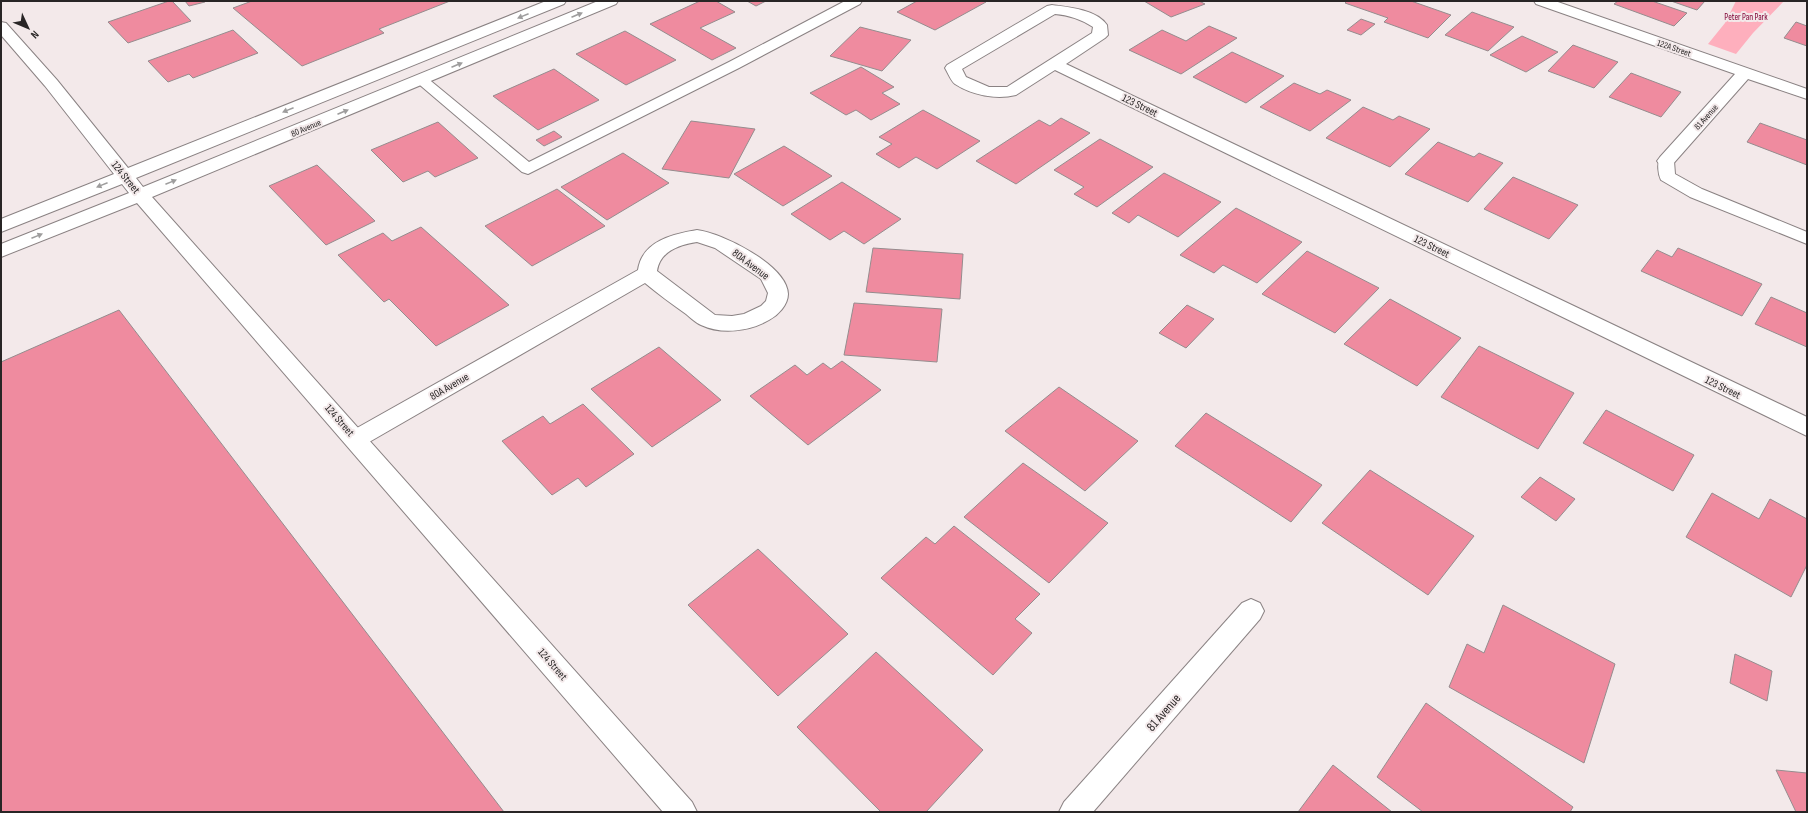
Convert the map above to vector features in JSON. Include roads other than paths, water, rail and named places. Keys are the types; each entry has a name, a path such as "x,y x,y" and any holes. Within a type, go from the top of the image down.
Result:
{"street":[{"path":"1,226 559,1"},
{"path":"485,54 503,37 555,15 567,1"},
{"name":"80 Avenue","path":"1,251 485,54 611,1"},
{"name":"122A Street","path":"1541,1 1807,94"},
{"path":"1052,9 1071,11 1087,16 1100,25 1100,36 1056,64 1010,92 986,92 960,80 953,68 1052,9"},
{"name":"124 Street","path":"1,26 51,83 140,195 356,439 682,812"},
{"name":"123 Street","path":"1056,64 1807,427"},
{"name":"81 Avenue","path":"1666,161 1745,73"},
{"name":"80A Avenue","path":"356,439 647,273 650,258 658,250 678,239 697,236 720,241 767,274 775,282 778,298 776,305 766,313 753,319 726,324 718,323 710,321 647,273"},
{"name":"81 Avenue","path":"1074,812 1251,611"}],"lane":[{"path":"421,80 528,169 729,68 855,1"},
{"path":"1666,161 1667,176 1696,193 1807,238"}],"park label":[{"name":"Peter Pan Park","path":"1746,17"}]}
